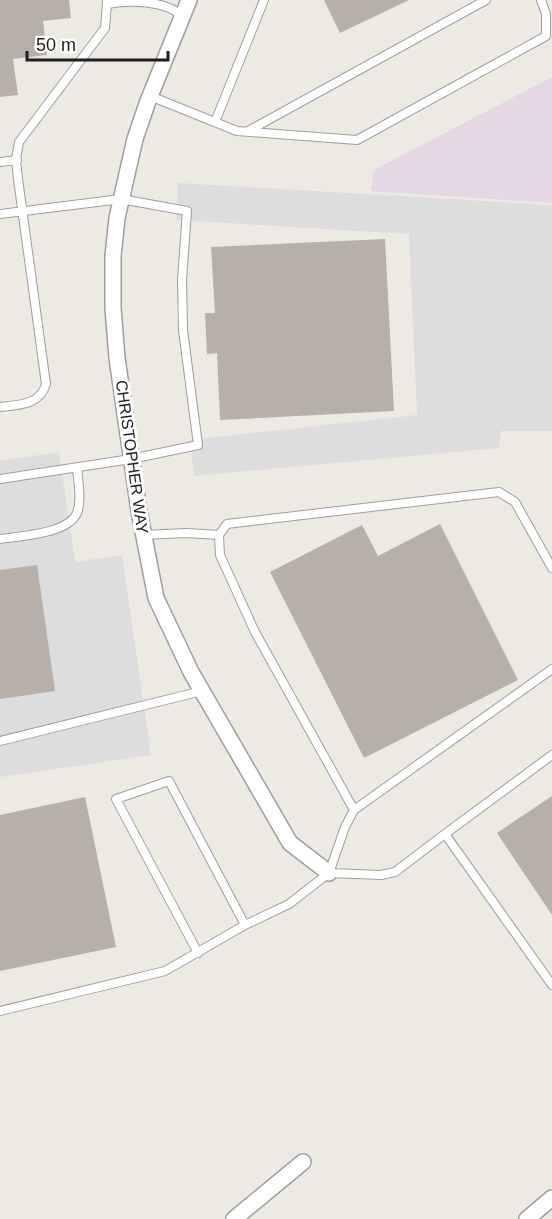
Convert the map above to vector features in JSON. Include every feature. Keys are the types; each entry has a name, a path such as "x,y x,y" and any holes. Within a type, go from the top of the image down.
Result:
{"street":[{"name":"CHRISTOPHER WAY","path":"189,0 150,96 135,140 121,200 113,256 113,308 117,358 143,535 156,598 202,691 290,843 329,873"},
{"path":"234,1219 303,1162"},
{"path":"527,1219 552,1198"}],"lane":[{"path":"215,122 264,0"},
{"path":"247,131 486,0"},
{"path":"150,96 237,131 357,140 546,36 546,14 541,0"},
{"path":"0,407 29,403 38,399 46,384 16,160 19,142 105,28 107,2 150,2 175,9 182,16"},
{"path":"0,162 16,160"},
{"path":"0,214 121,200 187,211 182,280 183,330 198,445 131,459 0,479"},
{"path":"0,539 53,531 72,522 77,512 80,495 77,467"},
{"path":"354,810 255,632 220,555 219,535 227,524 499,492 515,502 552,568"},
{"path":"143,535 186,533 219,535"},
{"path":"0,1011 165,971 244,925 289,904 329,873 345,827 354,810 552,669"},
{"path":"0,741 202,691"},
{"path":"329,873 381,876 396,872 552,755"},
{"path":"198,953 116,799 169,781 244,925"},
{"path":"446,834 552,984"}],"shaded area":[{"path":"552,77 552,203 371,191 374,170"},
{"path":"178,183 552,205 552,431 501,431 499,448 194,476 190,440 417,415 409,234 176,220"},
{"path":"59,452 75,562 122,555 151,755 0,777 0,461"}],"building":[{"path":"0,0 69,0 71,18 43,21 47,55 13,59 18,95 0,97"},
{"path":"324,0 409,0 340,33"},
{"path":"385,239 394,411 220,420 217,353 207,354 205,313 215,313 211,247"},
{"path":"440,524 518,680 364,758 270,572 362,525 378,556"},
{"path":"37,565 55,691 0,699 0,570"},
{"path":"552,796 552,915 497,833"},
{"path":"85,797 116,947 0,971 0,815"}]}
